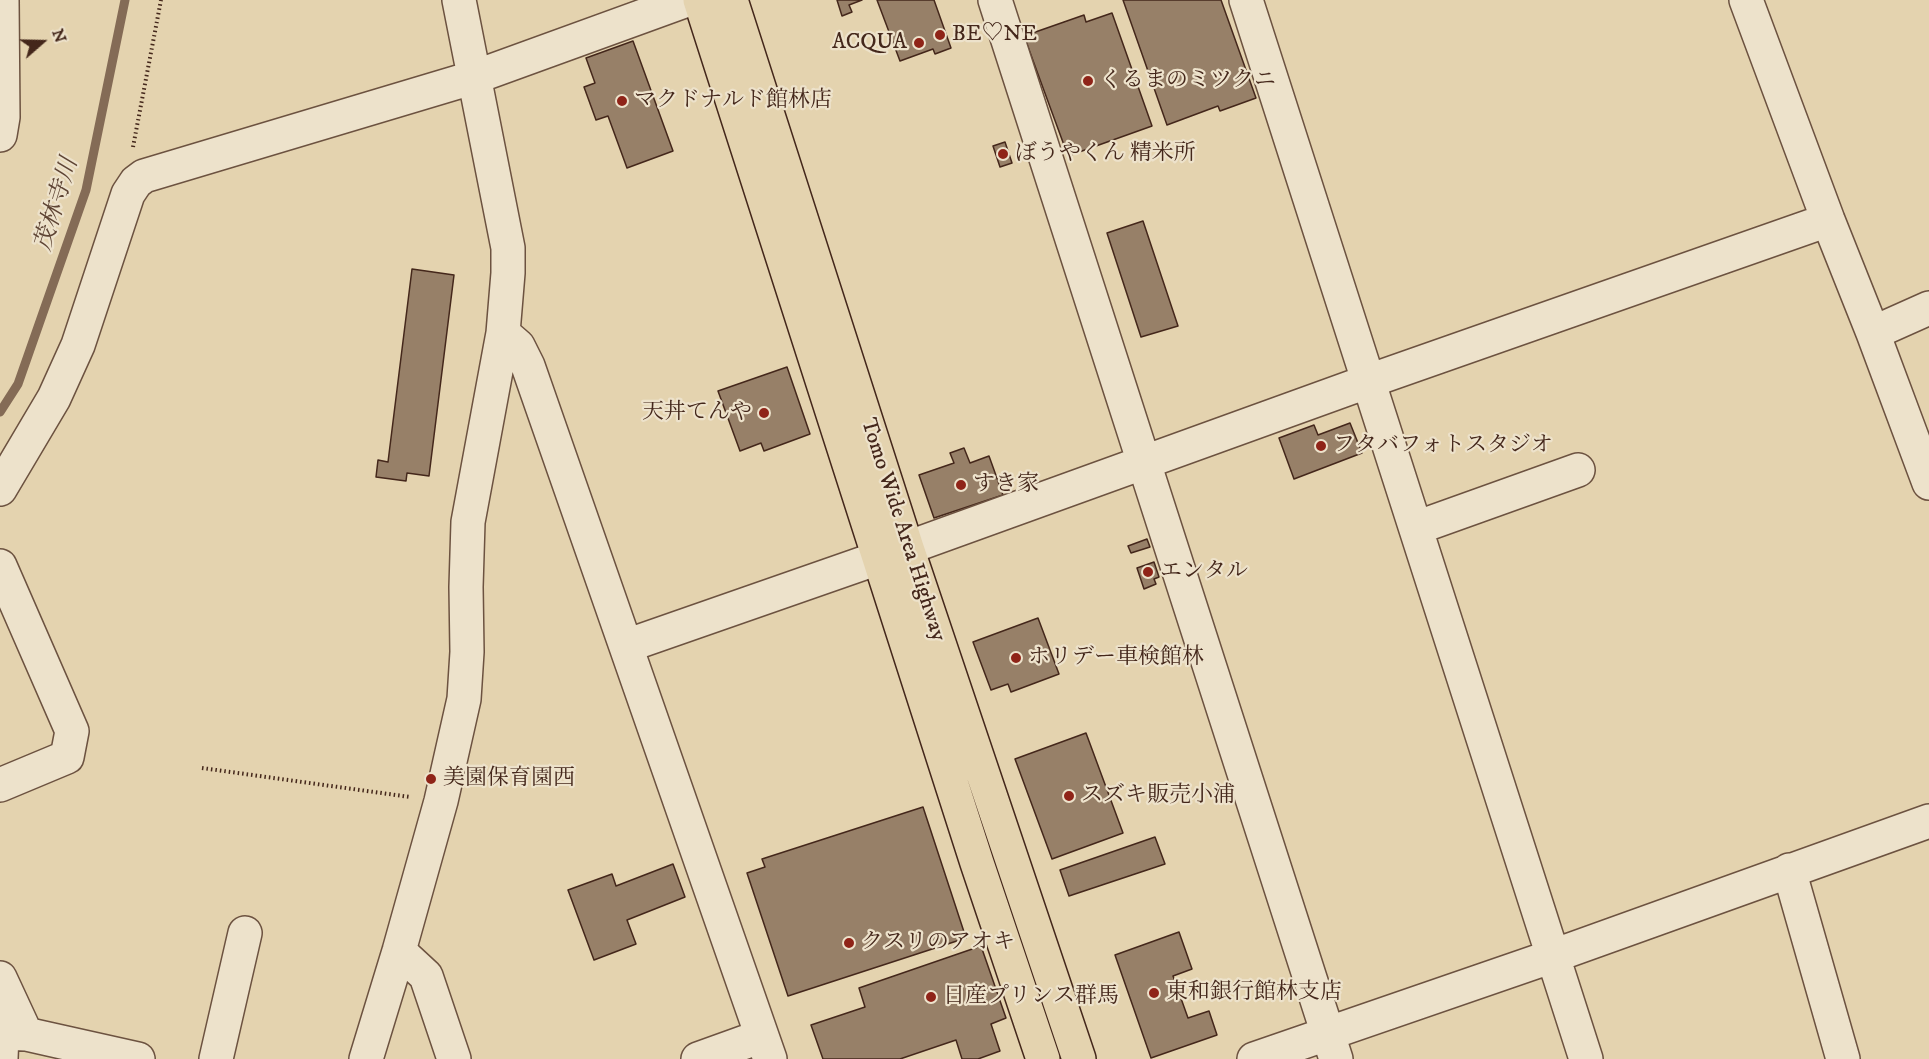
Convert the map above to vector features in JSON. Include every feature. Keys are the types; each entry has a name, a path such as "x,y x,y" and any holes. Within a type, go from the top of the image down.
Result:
{"highway":[{"name":"Tomo Wide Area Highway","path":"700,0 892,553 1079,1059"},
{"name":"Tomo Wide Area Highway","path":"731,0 1042,1059"}],"street":[{"path":"0,135 3,117 2,0"},
{"path":"366,1059 441,801 464,699 467,652 468,522 503,333 508,248 459,0"},
{"path":"0,489 54,398 78,345 128,194 136,182 144,176 475,78 687,0"},
{"path":"995,0 1332,1046"},
{"path":"1246,0 1586,1059"},
{"path":"1746,0 1929,483"},
{"path":"626,646 1828,220"},
{"path":"1873,333 1929,308"},
{"path":"503,333 518,346 528,366 766,1047 698,1059"},
{"path":"1416,528 1578,470"},
{"path":"0,566 72,731 67,757 0,785"},
{"path":"1254,1059 1332,1046 1553,956 1929,821"},
{"path":"1789,870 1843,1059"},
{"path":"216,1059 245,933"},
{"path":"399,951 426,976 454,1059"},
{"path":"0,978 26,1034"},
{"path":"1,1059 2,1033 26,1034 138,1059"}],"path":[{"path":"144,176 133,148 161,0"},
{"path":"202,768 441,801"}],"building":[{"path":"837,0 862,0 849,5 852,12 842,16"},
{"path":"877,0 934,0 951,48 935,54 933,49 900,61"},
{"path":"1123,0 1221,0 1256,98 1220,111 1218,106 1167,125"},
{"name":"くるまのミツクニ","path":"1112,13 1152,126 1068,156 1024,36 1084,15 1086,22"},
{"name":"マクドナルド館林店","path":"633,41 673,151 627,168 608,116 596,120 584,87 595,83 586,58"},
{"name":"ぼうやくん 精米所","path":"1005,142 1012,163 1000,167 993,146"},
{"path":"1143,221 1178,326 1141,337 1107,233"},
{"path":"412,269 454,275 429,476 407,473 406,481 376,477 378,460 388,462"},
{"name":"天丼てんや","path":"787,367 810,434 764,451 761,443 740,451 718,391"},
{"name":"フタバフォトスタジオ","path":"1350,423 1362,453 1294,479 1279,438 1314,425 1318,435"},
{"name":"すき家","path":"964,448 970,463 989,456 1003,495 934,518 919,475 954,463 950,453"},
{"path":"1147,539 1150,547 1131,553 1128,546"},
{"name":"エンタル","path":"1154,562 1159,577 1154,579 1156,584 1144,589 1137,568"},
{"name":"ホリデー車検館林","path":"1038,618 1059,674 1011,692 1008,684 991,690 973,642"},
{"name":"スズキ販売小浦","path":"1086,733 1123,833 1052,859 1015,759"},
{"path":"923,807 966,938 788,996 747,873 765,867 762,859"},
{"path":"1155,837 1165,864 1069,896 1060,870"},
{"path":"673,864 685,897 627,920 636,944 594,960 568,890 612,874 616,886"},
{"name":"東和銀行館林支店","path":"1179,932 1192,969 1173,976 1188,1018 1209,1011 1217,1035 1151,1058 1115,955"},
{"name":"日産プリンス群馬","path":"981,946 1006,1018 991,1024 1000,1051 978,1059 962,1059 956,1040 900,1059 823,1059 811,1025 865,1007 859,988"}],"waterway":[{"name":"茂林寺川","path":"0,412 18,384 86,190 125,0"}],"place":[{"name":"BE♡NE","path":"940,35"},
{"name":"ACQUA","path":"919,43"},
{"name":"くるまのミツクニ","path":"1088,81"},
{"name":"マクドナルド館林店","path":"622,101"},
{"name":"ぼうやくん 精米所","path":"1003,154"},
{"name":"天丼てんや","path":"764,413"},
{"name":"フタバフォトスタジオ","path":"1321,446"},
{"name":"すき家","path":"961,485"},
{"name":"エンタル","path":"1148,572"},
{"name":"ホリデー車検館林","path":"1016,658"},
{"name":"美園保育園西","path":"431,779"},
{"name":"スズキ販売小浦","path":"1069,796"},
{"name":"クスリのアオキ","path":"849,943"},
{"name":"東和銀行館林支店","path":"1154,993"},
{"name":"日産プリンス群馬","path":"931,997"}]}
